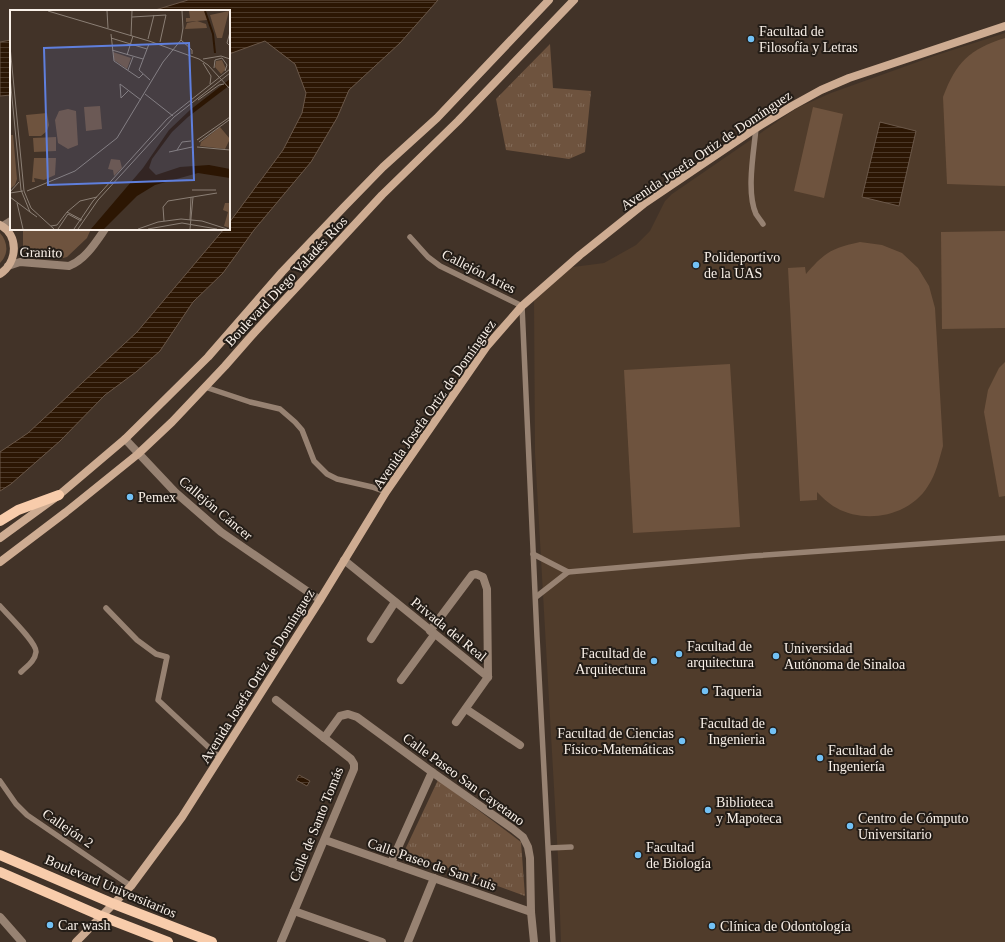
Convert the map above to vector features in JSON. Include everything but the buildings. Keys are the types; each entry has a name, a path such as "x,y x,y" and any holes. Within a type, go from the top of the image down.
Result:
{"main road":[{"name":"Boulevard Diego Valadés Ríos","path":"0,538 59,494 125,439 208,356 282,272 344,207 383,167 437,118 549,0"},
{"name":"Boulevard Diego Valadés Ríos","path":"0,562 66,512 138,454 172,422 382,195 458,122 574,0"},
{"name":"Avenida Josefa Ortiz de Domínguez","path":"76,942 131,886 182,817 320,600 386,492 487,346 522,306 580,255 646,204 756,128 815,93 834,84 1005,26"},
{"path":"0,274 12,261 14,250 10,233 2,226"},
{"path":"0,521 18,510 59,494"},
{"name":"Boulevard Universitarios","path":"0,855 114,904 212,942"},
{"name":"Boulevard Universitarios","path":"0,872 101,916 168,942"}],"street":[{"name":"Granito","path":"8,266 20,262 69,266 76,263 82,257 104,230"},
{"name":"Callejón Cáncer","path":"125,439 175,492 221,532 320,600"},
{"name":"Privada del Real","path":"344,560 488,677"},
{"name":"Privada del Real","path":"432,633 472,575 476,574 483,577 488,589 488,677"},
{"path":"371,639 395,602"},
{"path":"401,680 432,633"},
{"path":"456,722 488,677"},
{"name":"Calle de Santo Tomás","path":"276,700 351,759 354,764 354,769 281,942"},
{"path":"466,709 520,745"},
{"name":"Calle Paseo San Cayetano","path":"324,738 340,716 348,714 357,717 523,837 528,847 530,858 531,912 534,942"},
{"path":"391,863 432,772"},
{"name":"Calle Paseo de San Luis","path":"324,840 531,912"},
{"path":"408,942 434,878"},
{"path":"294,911 382,942"},
{"path":"0,917 22,942"}],"lane":[{"path":"756,128 751,176 756,213 763,224"},
{"name":"Callejón Aries","path":"410,237 428,257 440,266 522,306"},
{"path":"522,306 553,942"},
{"path":"206,387 250,402 280,410 295,422 302,430 314,461 327,474 386,492"},
{"path":"533,554 568,572 752,556 1005,538"},
{"path":"536,597 568,572"},
{"path":"0,606 34,644 36,654 32,661 21,672"},
{"path":"106,608 137,640 156,654 168,657 158,700 220,758"},
{"name":"Callejón 2","path":"0,781 16,804 27,814 131,886"},
{"path":"549,848 570,847"}],"shaded area":[{"path":"188,0 438,0 400,43 349,90 337,118 311,162 254,230 223,273 193,302 160,351 136,372 105,395 60,441 11,484 0,491 0,452 28,433 137,332 223,230 230,230 230,222 283,150 302,113 306,93 295,64 265,41 230,54 230,10 155,10"},
{"name":"Universidad Autónoma de Sinaloa","path":"1005,33 1005,942 561,942 558,858 535,453 534,299 569,269 573,267 604,263 636,245 650,231 665,201 672,194 797,108 831,93 937,55"},
{"path":"10,40 10,95 0,96 0,42"},
{"path":"880,122 916,131 899,206 862,197"},
{"path":"299,775 310,781 307,786 296,780"}],"green space":[{"path":"1005,38 1005,186 947,184 943,97 953,75 966,58 982,47"},
{"path":"550,44 553,88 591,91 585,152 569,159 506,150 496,99"},
{"path":"813,107 843,114 824,198 794,191"},
{"path":"23,230 91,230 87,238 67,257 63,258 23,252"},
{"path":"1005,231 1005,328 942,329 941,232"},
{"path":"0,233 5,240 6,252 0,263"},
{"path":"860,242 882,245 902,253 918,268 929,286 935,308 943,446 933,477 920,497 898,511 885,515 871,516 845,512 833,506 817,492 817,500 800,501 788,268 805,267 806,274 830,252 842,246"},
{"path":"1005,362 1005,496 999,497 984,412 988,390 999,368"},
{"path":"730,364 740,527 633,533 624,370"},
{"path":"438,780 521,842 525,896 404,852"}],"place":[{"name":"Facultad de Filosofía y Letras","path":"751,39"},
{"name":"Polideportivo de la UAS","path":"696,265"},
{"name":"Pemex","path":"130,497"},
{"name":"Facultad de arquitectura","path":"679,654"},
{"name":"Universidad Autónoma de Sinaloa","path":"776,656"},
{"name":"Facultad de Arquitectura","path":"654,661"},
{"name":"Taqueria","path":"705,691"},
{"name":"Facultad de Ingenieria","path":"773,731"},
{"name":"Facultad de Ciencias Físico-Matemáticas","path":"682,741"},
{"name":"Facultad de Ingeniería","path":"820,758"},
{"name":"Biblioteca y Mapoteca","path":"708,810"},
{"name":"Centro de Cómputo Universitario","path":"850,826"},
{"name":"Facultad de Biología","path":"638,855"},
{"name":"Car wash","path":"50,925"},
{"name":"Clínica de Odontología","path":"712,926"}]}
